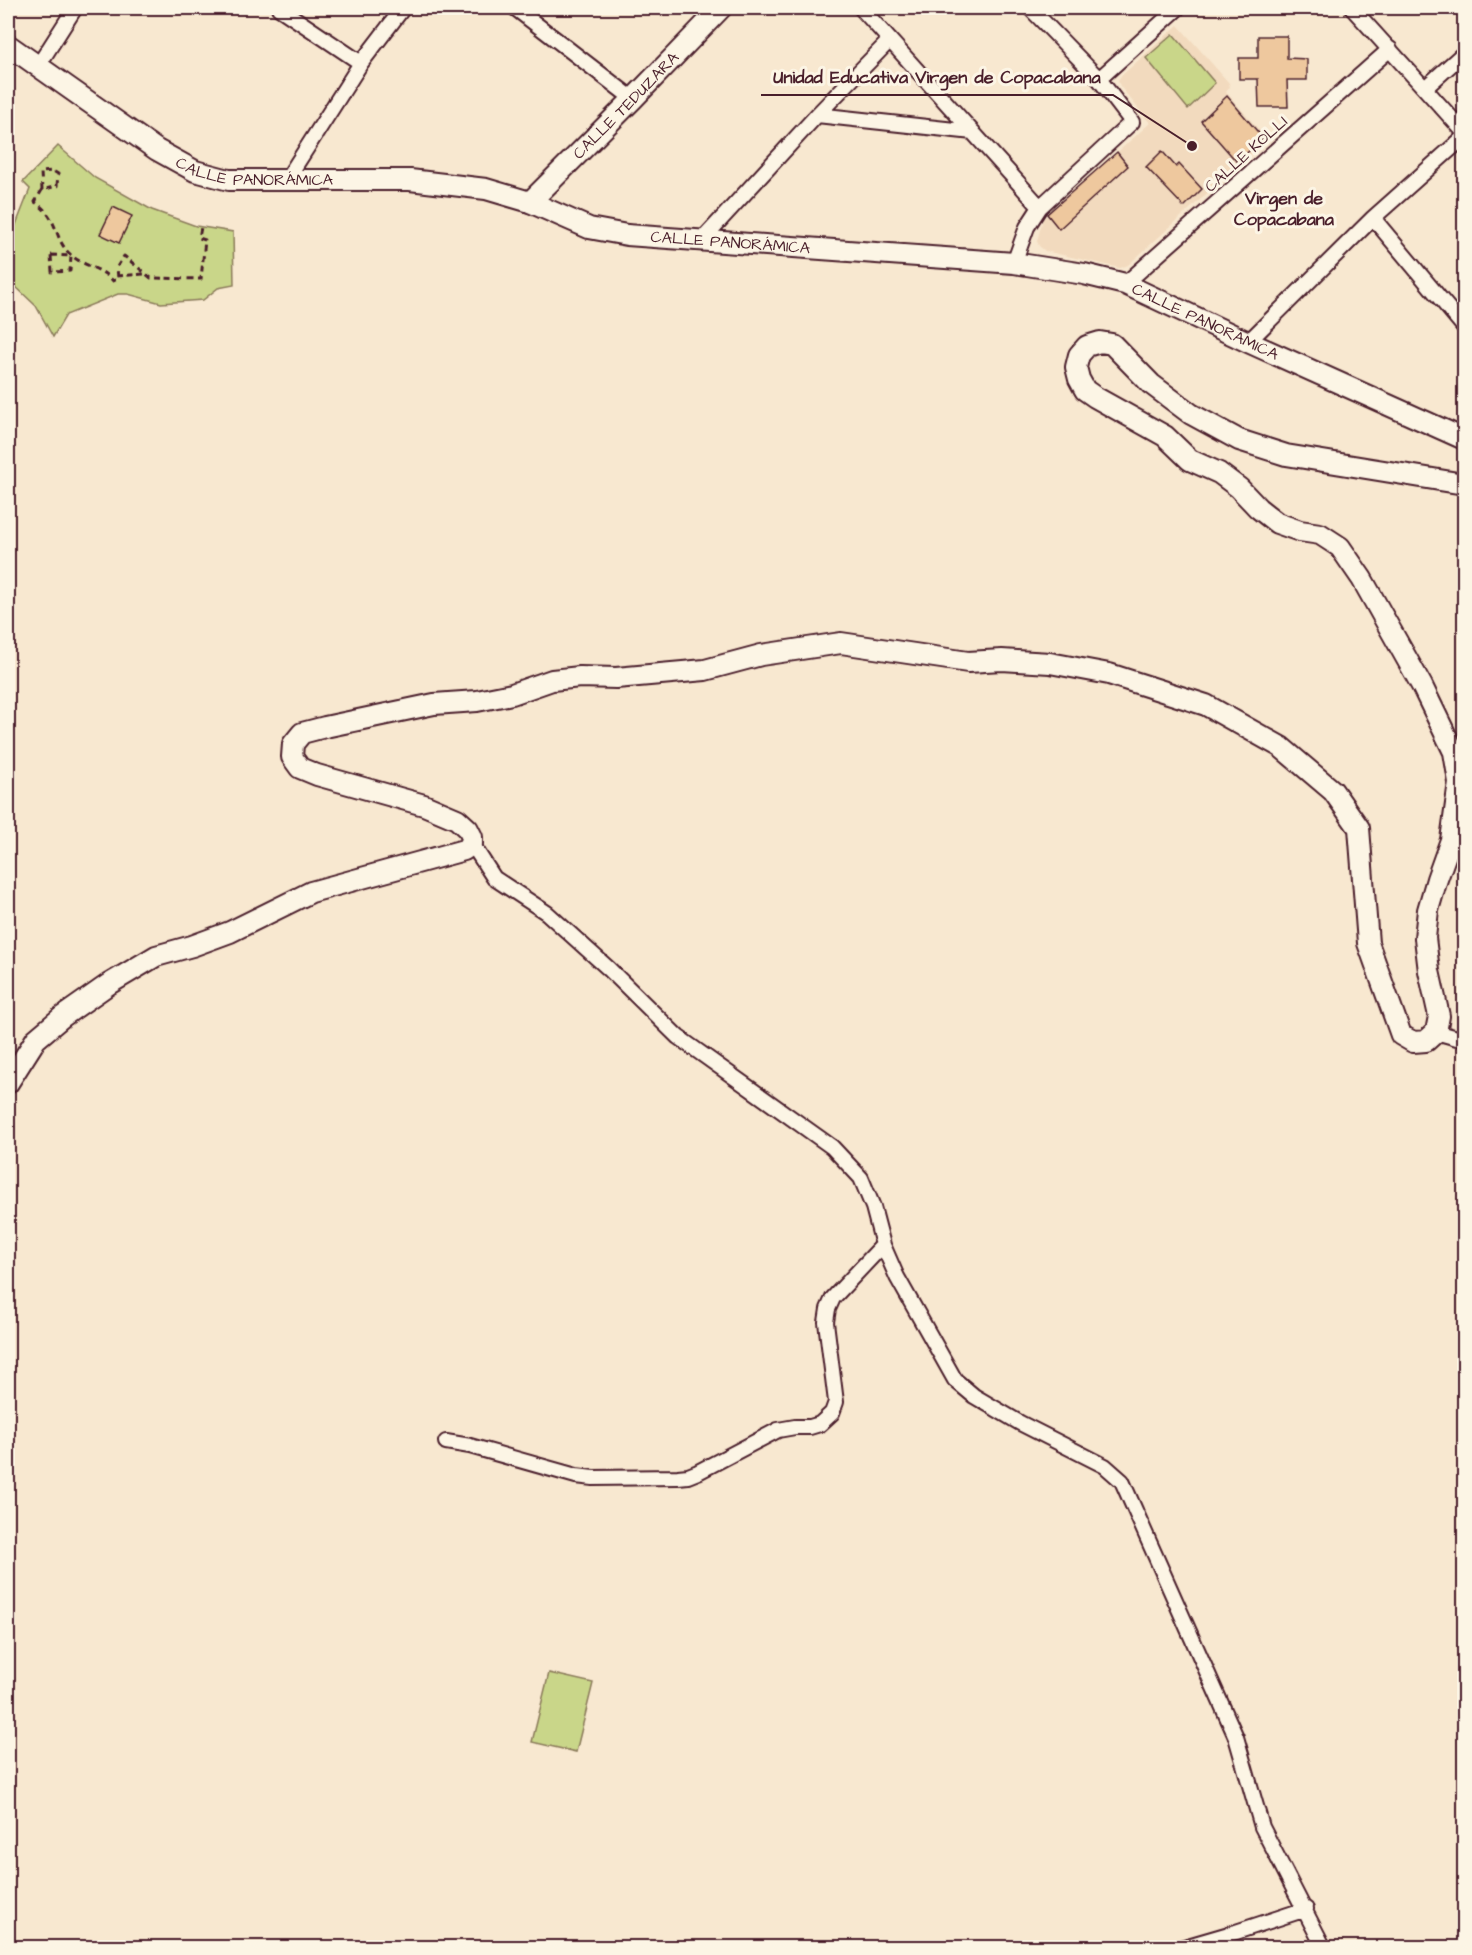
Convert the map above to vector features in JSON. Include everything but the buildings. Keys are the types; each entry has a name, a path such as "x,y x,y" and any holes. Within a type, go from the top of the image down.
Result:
{"street":[{"path":"38,66 75,8"},
{"path":"279,8 361,63"},
{"path":"287,179 361,63 403,8"},
{"path":"515,8 633,99"},
{"name":"CALLE TEDUZARA","path":"530,202 721,8"},
{"path":"861,8 1040,207"},
{"path":"1014,263 1027,227 1040,207 1132,122 1100,79 1030,8"},
{"path":"1100,79 1178,8"},
{"path":"1248,342 1374,218 1464,134 1352,8"},
{"path":"701,241 817,115 890,40"},
{"name":"CALLE PANORÁMICA","path":"8,45 157,150 195,171 229,180 410,180 486,189 530,202 589,228 627,235 1014,263 1084,274 1125,284 1464,439"},
{"name":"CALLE KOLLI","path":"1125,284 1389,49"},
{"path":"1425,88 1464,53"},
{"path":"817,115 973,132"},
{"path":"1374,218 1464,327"},
{"path":"8,1083 36,1040 62,1017 109,984 156,956 230,932 311,892 464,850 471,844 472,837 468,829 456,819 424,805 317,775 300,768 292,757 293,744 302,734 434,704 477,701 512,694 552,680 580,677 616,678 705,670 761,655 841,644 968,662 1002,660 1050,663 1110,674 1206,705 1281,747 1333,791 1359,828 1368,943 1401,1035 1413,1042 1426,1041 1436,1032 1440,1016 1425,938 1428,910 1451,840 1459,782 1454,752 1422,686 1362,579 1341,547 1320,534 1300,531 1277,523 1219,473 1190,460 1165,436 1085,390 1078,379 1076,367 1079,355 1087,346 1100,342 1112,344 1151,384 1191,414 1239,440 1286,455 1464,484"},
{"path":"471,844 494,878 547,914 609,969 678,1037 832,1147 861,1178 873,1207 883,1245 897,1276 955,1380 974,1396 1020,1423 1105,1466 1122,1481 1236,1737 1262,1827 1324,1947"},
{"path":"1436,1032 1464,1040"},
{"path":"446,1442 470,1446 576,1476 678,1478 698,1472 778,1430 820,1424 832,1413 836,1402 826,1322 828,1310 833,1298 883,1245"},
{"path":"1181,1947 1306,1909"}],"path":[{"path":"42,190 57,186 58,174 53,171 41,172 42,190 35,202 54,223 62,246 71,256 106,274 113,281 118,279 117,267 124,256 151,278 201,279 205,240 199,238 201,227"},
{"path":"51,255 71,256 70,271 52,272 51,255"},
{"path":"117,276 146,273"}],"shaded area":[{"path":"1178,25 1229,83 1230,87 1226,92 1267,139 1128,265 1120,268 1045,251 1037,241 1043,219 1150,123 1118,81"}],"green space":[{"path":"1173,34 1215,83 1188,109 1146,58"},
{"path":"58,146 95,178 152,210 196,226 233,232 234,285 218,288 203,300 161,303 128,294 118,294 66,315 53,337 36,306 15,286 10,240 30,189 23,182"},
{"path":"549,1673 593,1683 576,1752 532,1742"}],"place":[{"name":"Unidad Educativa Virgen de Copacabana","path":"1192,146"}],"district":[{"name":"Virgen de Copacabana","path":"1284,208"}]}
